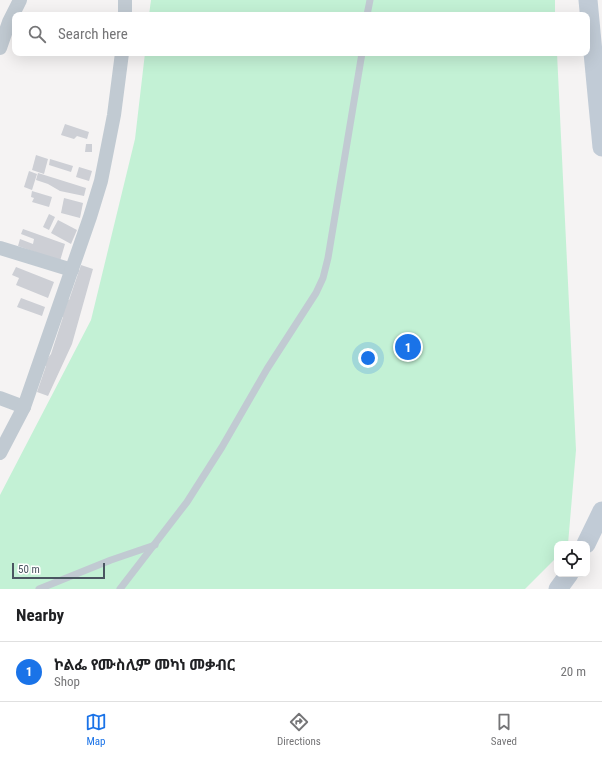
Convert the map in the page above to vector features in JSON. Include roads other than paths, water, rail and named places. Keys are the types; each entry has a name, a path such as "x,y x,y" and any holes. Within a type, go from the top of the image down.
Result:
{"street":[{"path":"16,12 20,0"},
{"path":"125,0 125,12"},
{"path":"588,0 590,12"},
{"path":"590,15 598,73 602,147"},
{"path":"0,48 12,23"},
{"path":"0,453 24,407 90,217 100,181 114,115 120,56"},
{"path":"0,248 72,270"},
{"path":"0,398 24,407"},
{"path":"587,541 602,511"},
{"path":"558,589 567,577"}],"lane":[{"path":"368,12 370,0"},
{"path":"120,589 191,496 267,369 316,294 323,278 328,258 362,56"},
{"path":"39,589 111,560 155,545"}],"place":[{"name":"ኮልፌ የሙስሊም መካነ መቃብር","path":"408,347"}]}
